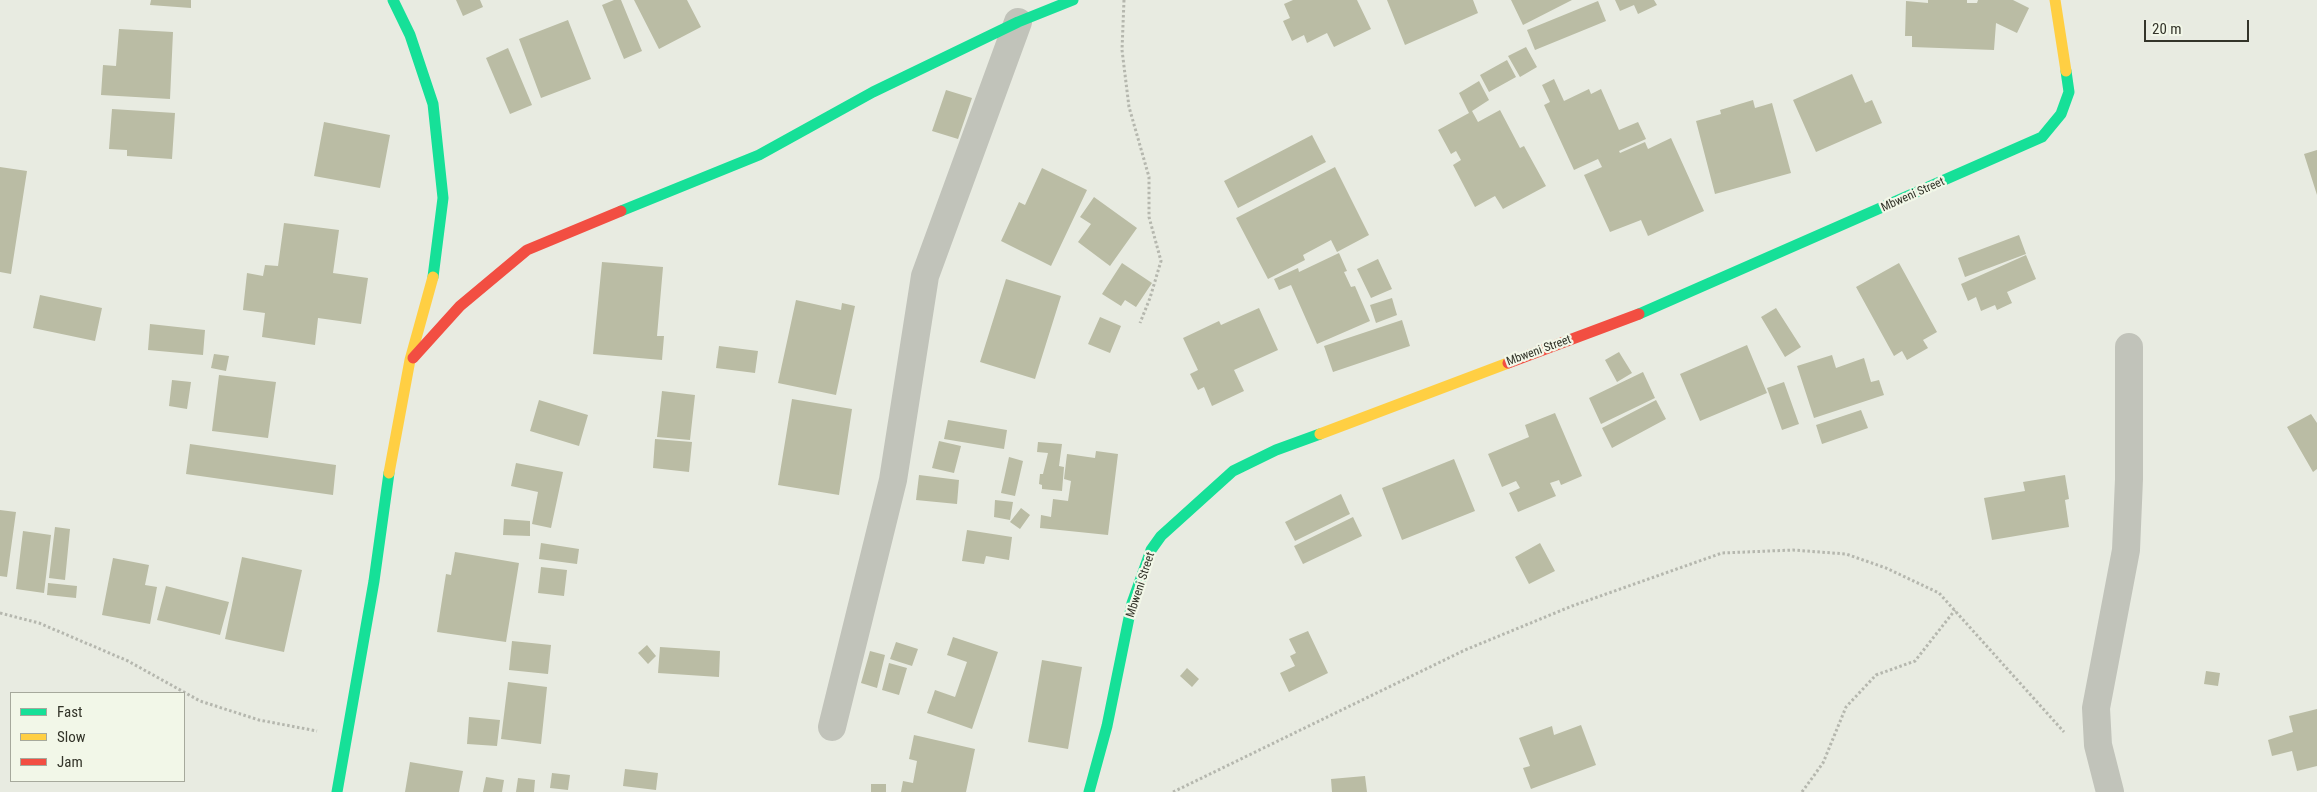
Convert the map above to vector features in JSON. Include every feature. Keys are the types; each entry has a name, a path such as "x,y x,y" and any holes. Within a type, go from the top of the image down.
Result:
{"street":[{"path":"337,792 374,581 394,441 410,360 435,270 443,198 434,104 410,35 393,0"},
{"path":"410,360 460,306 527,250 759,155 873,92 1018,22 1073,0"},
{"name":"Mbweni Street","path":"1089,792 1107,726 1132,603 1151,550 1161,536 1233,471 1276,450 1663,305 2042,137 2061,114 2069,92 2054,0"},
{"path":"832,727 893,480 925,276 1018,22"},
{"path":"2110,792 2098,745 2096,708 2126,550 2129,479 2129,347"}],"path":[{"path":"1124,0 1122,50 1129,107 1149,177 1149,217 1161,262 1150,298 1140,322"},
{"path":"1173,792 1465,650 1572,606 1722,553 1793,550 1846,554 1886,568 1939,593 2068,738"},
{"path":"1802,792 1823,763 1846,707 1876,675 1915,661 1955,610"},
{"path":"0,613 39,622 128,661 184,692"},
{"path":"185,693 200,701 259,720 347,736"}],"building":[{"path":"151,0 191,0 191,8 150,5"},
{"path":"456,0 480,0 483,7 463,16"},
{"path":"614,0 621,0 642,51 624,59 602,5"},
{"path":"634,0 687,0 701,27 659,49"},
{"path":"1293,0 1357,0 1371,29 1334,47 1327,33 1307,43 1304,35 1292,41 1283,21 1290,18 1284,4"},
{"path":"1387,0 1473,0 1478,13 1405,45"},
{"path":"1511,0 1572,0 1523,25"},
{"path":"1615,0 1654,0 1657,5 1638,14 1634,5 1620,11"},
{"path":"1928,0 1967,0 1967,3 1977,3 1978,0 2013,0 2029,8 2017,33 1996,23 1994,50 1912,47 1912,36 1905,36 1906,1 1928,3"},
{"path":"1598,1 1606,21 1535,50 1527,30"},
{"path":"568,20 591,79 541,98 519,39"},
{"path":"119,29 173,32 170,99 101,95 103,65 116,66"},
{"path":"1526,47 1537,67 1520,77 1508,56"},
{"path":"508,48 532,105 510,114 486,58"},
{"path":"1507,60 1516,77 1489,92 1480,75"},
{"path":"1852,74 1865,103 1872,100 1882,123 1816,152 1793,100"},
{"path":"1554,79 1564,101 1589,89 1591,94 1601,89 1619,130 1638,122 1646,139 1619,151 1620,153 1645,142 1648,149 1671,138 1704,211 1648,236 1641,220 1610,232 1584,175 1602,167 1598,159 1574,170 1544,105 1550,102 1542,85"},
{"path":"1479,81 1489,100 1472,111 1478,122 1500,110 1520,148 1524,146 1546,186 1503,209 1495,196 1475,207 1453,165 1461,160 1456,151 1451,154 1438,130 1469,113 1459,93"},
{"path":"946,90 972,98 958,139 932,131"},
{"path":"1753,100 1755,108 1772,103 1791,173 1715,194 1696,121 1721,114 1720,110"},
{"path":"112,109 175,113 172,159 127,156 127,150 109,149"},
{"path":"324,122 390,135 380,188 314,176"},
{"path":"1312,135 1326,162 1238,208 1224,181"},
{"path":"2317,150 2317,195 2304,154"},
{"path":"0,167 27,171 11,274 0,272"},
{"path":"1335,167 1369,235 1337,252 1331,240 1303,255 1305,260 1268,279 1236,218"},
{"path":"1042,168 1087,190 1051,266 1001,241 1019,202 1025,205"},
{"path":"1094,197 1137,228 1110,266 1078,242 1091,224 1080,217"},
{"path":"284,223 339,230 333,273 368,278 361,324 318,318 315,345 262,337 265,313 243,310 247,273 263,276 265,265 278,266"},
{"path":"2019,235 2026,254 1965,277 1958,258"},
{"path":"1339,253 1347,271 1344,272 1351,287 1355,286 1370,321 1317,344 1291,285 1279,290 1274,279 1298,268 1299,272"},
{"path":"2026,255 2036,279 2007,292 2012,303 1997,310 1995,305 1981,311 1976,297 1968,301 1961,284"},
{"path":"1378,259 1392,289 1371,298 1357,269"},
{"path":"602,262 663,267 657,336 664,336 662,360 593,354"},
{"path":"1122,263 1152,283 1136,307 1125,300 1121,306 1102,294"},
{"path":"1899,263 1937,332 1923,340 1928,348 1907,360 1902,351 1894,356 1856,287"},
{"path":"1006,279 1061,296 1035,379 980,362"},
{"path":"40,295 102,308 95,341 33,328"},
{"path":"1392,298 1397,315 1376,323 1370,305"},
{"path":"796,300 841,310 842,303 855,306 836,395 778,383"},
{"path":"1259,308 1278,350 1234,370 1244,391 1212,406 1204,387 1198,390 1190,374 1198,370 1183,338 1219,321 1221,325"},
{"path":"1776,308 1801,347 1785,357 1761,317"},
{"path":"1100,317 1121,326 1110,353 1088,344"},
{"path":"1402,320 1410,346 1333,372 1324,346"},
{"path":"150,324 205,330 203,355 148,350"},
{"path":"1747,345 1767,393 1700,421 1680,374"},
{"path":"719,346 758,351 755,373 716,368"},
{"path":"1619,352 1632,373 1617,382 1605,360"},
{"path":"214,354 229,356 226,371 211,368"},
{"path":"1832,355 1836,368 1864,358 1871,382 1879,380 1884,395 1814,418 1797,366"},
{"path":"1643,372 1655,398 1601,424 1589,398"},
{"path":"219,375 276,382 268,438 212,431"},
{"path":"172,380 191,382 187,409 169,406"},
{"path":"1784,382 1799,424 1782,430 1767,388"},
{"path":"662,391 695,395 690,440 657,437"},
{"path":"792,399 852,409 839,495 778,485"},
{"path":"539,400 588,415 579,446 530,431"},
{"path":"1656,400 1666,419 1612,448 1602,428"},
{"path":"1861,410 1868,428 1822,444 1816,425"},
{"path":"1555,413 1582,476 1561,485 1559,480 1550,483 1556,496 1518,512 1509,493 1520,488 1516,481 1502,487 1488,454 1529,437 1525,425"},
{"path":"2311,414 2317,423 2317,469 2313,472 2287,427"},
{"path":"948,420 1007,430 1004,449 944,439"},
{"path":"655,439 692,442 689,472 653,468"},
{"path":"939,441 961,446 954,473 932,468"},
{"path":"1038,442 1062,444 1059,466 1064,467 1062,491 1042,489 1042,485 1039,484 1040,474 1043,474 1048,453 1037,452"},
{"path":"190,444 336,465 333,495 186,474"},
{"path":"1096,451 1118,454 1108,535 1040,528 1041,515 1051,517 1053,499 1068,501 1071,481 1064,479 1067,454 1095,458"},
{"path":"1009,457 1023,461 1015,496 1001,493"},
{"path":"1454,459 1475,511 1402,540 1382,488"},
{"path":"516,463 563,472 551,528 532,524 538,492 511,486"},
{"path":"919,475 959,480 957,504 916,500"},
{"path":"2065,475 2069,499 2065,500 2069,527 1992,540 1984,498 2025,491 2023,482"},
{"path":"1341,494 1350,514 1295,541 1285,522"},
{"path":"995,500 1013,502 1010,520 994,517"},
{"path":"1021,508 1030,515 1020,529 1010,522"},
{"path":"0,510 16,512 7,577 0,576"},
{"path":"1353,517 1362,536 1303,564 1294,546"},
{"path":"504,519 530,521 530,536 503,535"},
{"path":"55,527 70,529 65,580 49,578"},
{"path":"967,530 1012,537 1009,560 986,556 984,564 962,561"},
{"path":"23,531 51,535 44,593 16,589"},
{"path":"541,543 579,549 577,564 539,559"},
{"path":"1540,543 1555,571 1529,584 1515,557"},
{"path":"455,552 519,563 506,642 437,632 446,574 451,575"},
{"path":"242,557 302,570 284,652 225,639"},
{"path":"113,558 149,565 145,585 157,587 150,624 102,615"},
{"path":"541,567 567,570 564,596 538,593"},
{"path":"48,583 77,586 76,598 47,595"},
{"path":"166,586 229,602 220,635 157,620"},
{"path":"1308,631 1328,673 1289,692 1280,673 1295,666 1290,656 1296,653 1289,639"},
{"path":"953,637 998,652 972,729 927,713 935,690 955,697 967,662 947,655"},
{"path":"512,641 551,645 548,674 509,670"},
{"path":"896,642 918,649 912,666 890,659"},
{"path":"647,645 656,656 648,664 638,653"},
{"path":"660,647 720,651 719,677 658,673"},
{"path":"870,651 885,655 877,688 861,683"},
{"path":"1042,660 1082,667 1068,749 1028,742"},
{"path":"889,663 907,668 899,695 882,690"},
{"path":"1187,668 1199,679 1192,687 1180,676"},
{"path":"2206,671 2220,673 2218,686 2204,684"},
{"path":"508,682 547,687 541,744 501,739"},
{"path":"2317,709 2317,766 2297,771 2292,751 2272,756 2268,740 2293,732 2289,716"},
{"path":"469,717 500,720 497,746 467,744"},
{"path":"1581,725 1596,765 1531,789 1523,768 1530,766 1519,738 1552,726 1554,735"},
{"path":"914,735 975,749 966,792 901,792 903,781 913,783 917,761 909,759"},
{"path":"410,762 463,771 459,792 405,792"},
{"path":"625,769 658,773 656,790 623,786"},
{"path":"552,773 570,775 568,790 550,788"},
{"path":"1365,776 1367,792 1332,792 1331,779"},
{"path":"486,777 504,780 502,792 483,792"},
{"path":"518,778 535,780 534,792 516,792"},
{"path":"871,784 886,784 886,792 871,792"}],"traffic: fast":[{"path":"393,0 410,35 433,104 443,198 433,277"},
{"path":"621,211 759,155 873,92 1018,22 1073,0"},
{"path":"1639,314 2042,137 2061,114 2069,92 2066,71"},
{"path":"1089,792 1107,726 1132,603 1151,550 1161,536 1233,471 1276,450 1320,434"},
{"path":"337,792 374,581 389,473"}],"traffic: slow":[{"path":"2055,0 2066,71"},
{"path":"389,473 410,360 433,277"},
{"path":"1320,434 1508,363"}],"traffic: jam":[{"path":"413,358 460,306 527,250 621,211"},
{"path":"1508,363 1639,314"}]}
